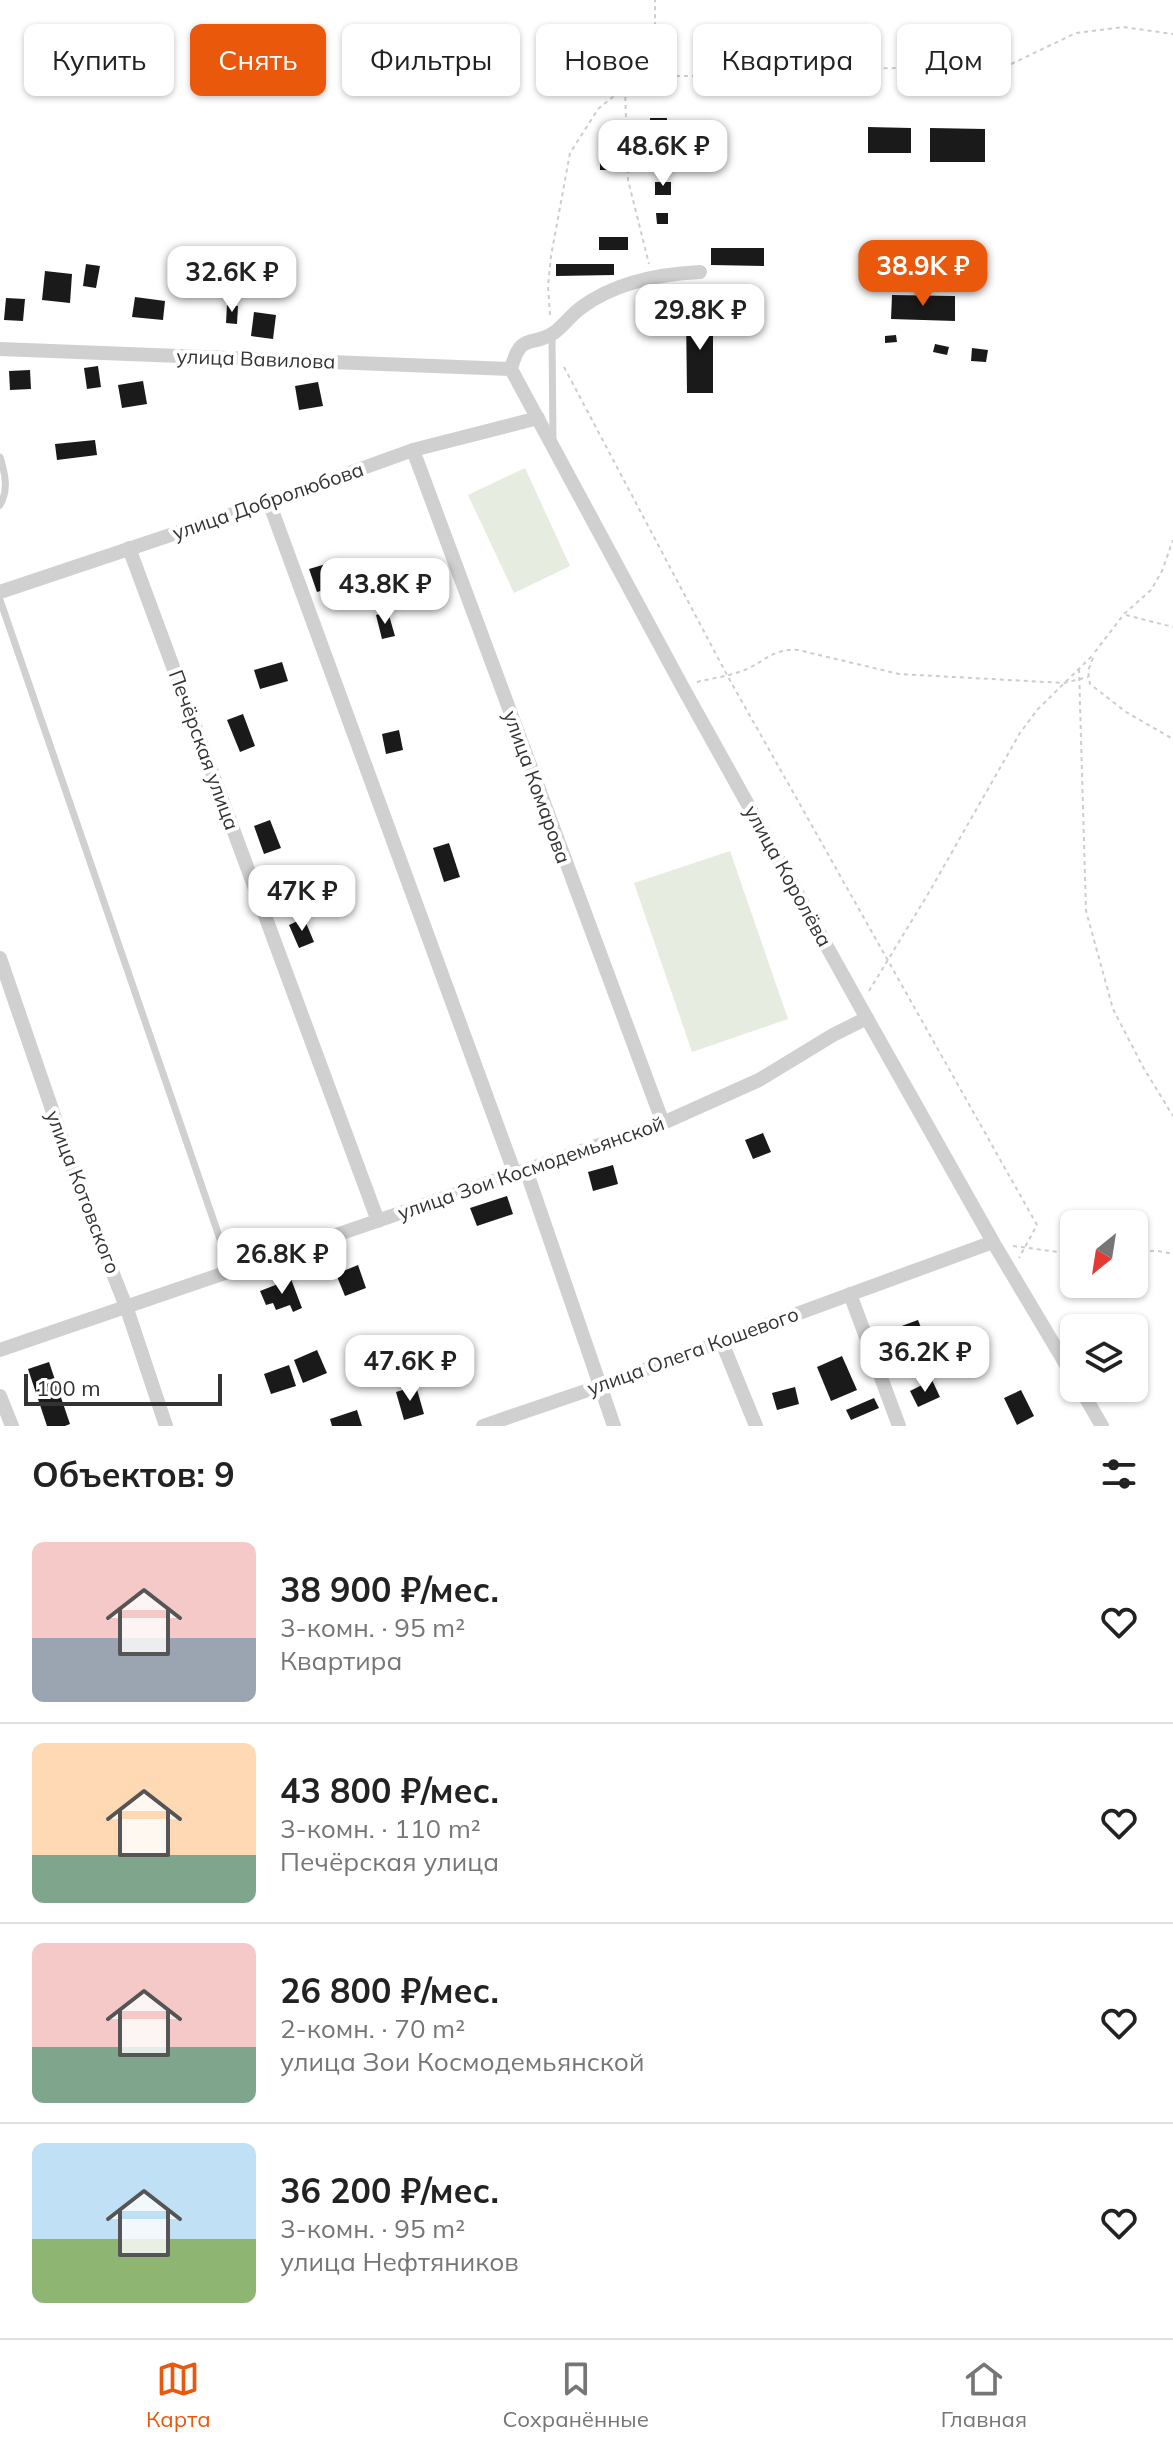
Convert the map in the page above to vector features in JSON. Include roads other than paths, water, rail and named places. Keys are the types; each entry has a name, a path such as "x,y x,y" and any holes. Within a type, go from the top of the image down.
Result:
{"street":[{"path":"511,369 516,352 522,346 553,341 582,307 603,293 653,278 700,272"},
{"name":"улица Вавилова","path":"0,349 511,369"},
{"name":"улица Королёва","path":"511,369 863,1012 1060,1354"},
{"name":"улица Добролюбова","path":"0,592 413,450 538,418"},
{"name":"улица Комарова","path":"413,450 663,1123"},
{"path":"269,502 614,1426"},
{"name":"Печёрская улица","path":"129,548 378,1221"},
{"name":"улица Котовского","path":"0,958 79,1188 127,1309 166,1426"},
{"name":"улица Зои Космодемьянской","path":"0,1350 663,1123 759,1080 833,1035 863,1012"},
{"name":"улица Олега Кошевого","path":"483,1426 993,1242"},
{"path":"850,1294 899,1426"},
{"path":"721,1340 756,1426"},
{"path":"0,1396 12,1426"},
{"path":"1088,1402 1102,1426"}],"lane":[{"path":"553,341 553,444"},
{"path":"0,457 5,495 0,505"},
{"path":"0,600 232,1273"}]}
